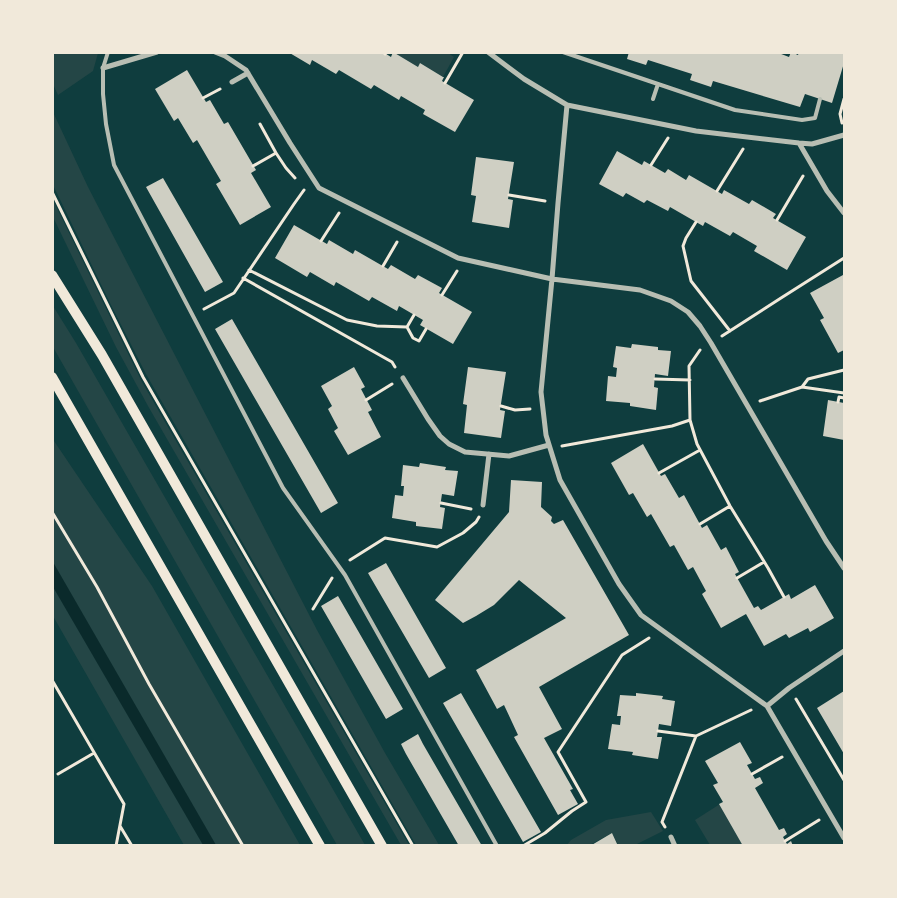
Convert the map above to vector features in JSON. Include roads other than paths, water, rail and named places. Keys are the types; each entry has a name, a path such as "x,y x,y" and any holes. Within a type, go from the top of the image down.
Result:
{"main road":[{"path":"52,275 102,355 382,846"},
{"path":"52,377 320,846"}],"street":[{"path":"103,68 158,52"},
{"path":"215,52 244,67 319,188 458,258 552,279 640,290 671,302 688,312 711,342 826,541 844,568"},
{"path":"488,52 524,79 567,105 696,131 799,143 812,144 844,135"},
{"path":"232,82 248,73"},
{"path":"567,105 541,392 546,435 560,480 619,584 641,615 767,706 844,838"},
{"path":"799,143 828,191 844,213"},
{"path":"403,378 440,436 449,444 465,452 510,456 549,444"},
{"path":"483,505 489,454"},
{"path":"767,706 789,688 844,651"},
{"path":"671,837 675,846"}],"lane":[{"path":"108,52 103,68 103,94 106,124 114,165 282,488 340,566 497,846"},
{"path":"563,52 735,110 802,120 815,118 820,99"},
{"path":"653,99 658,84"}]}
